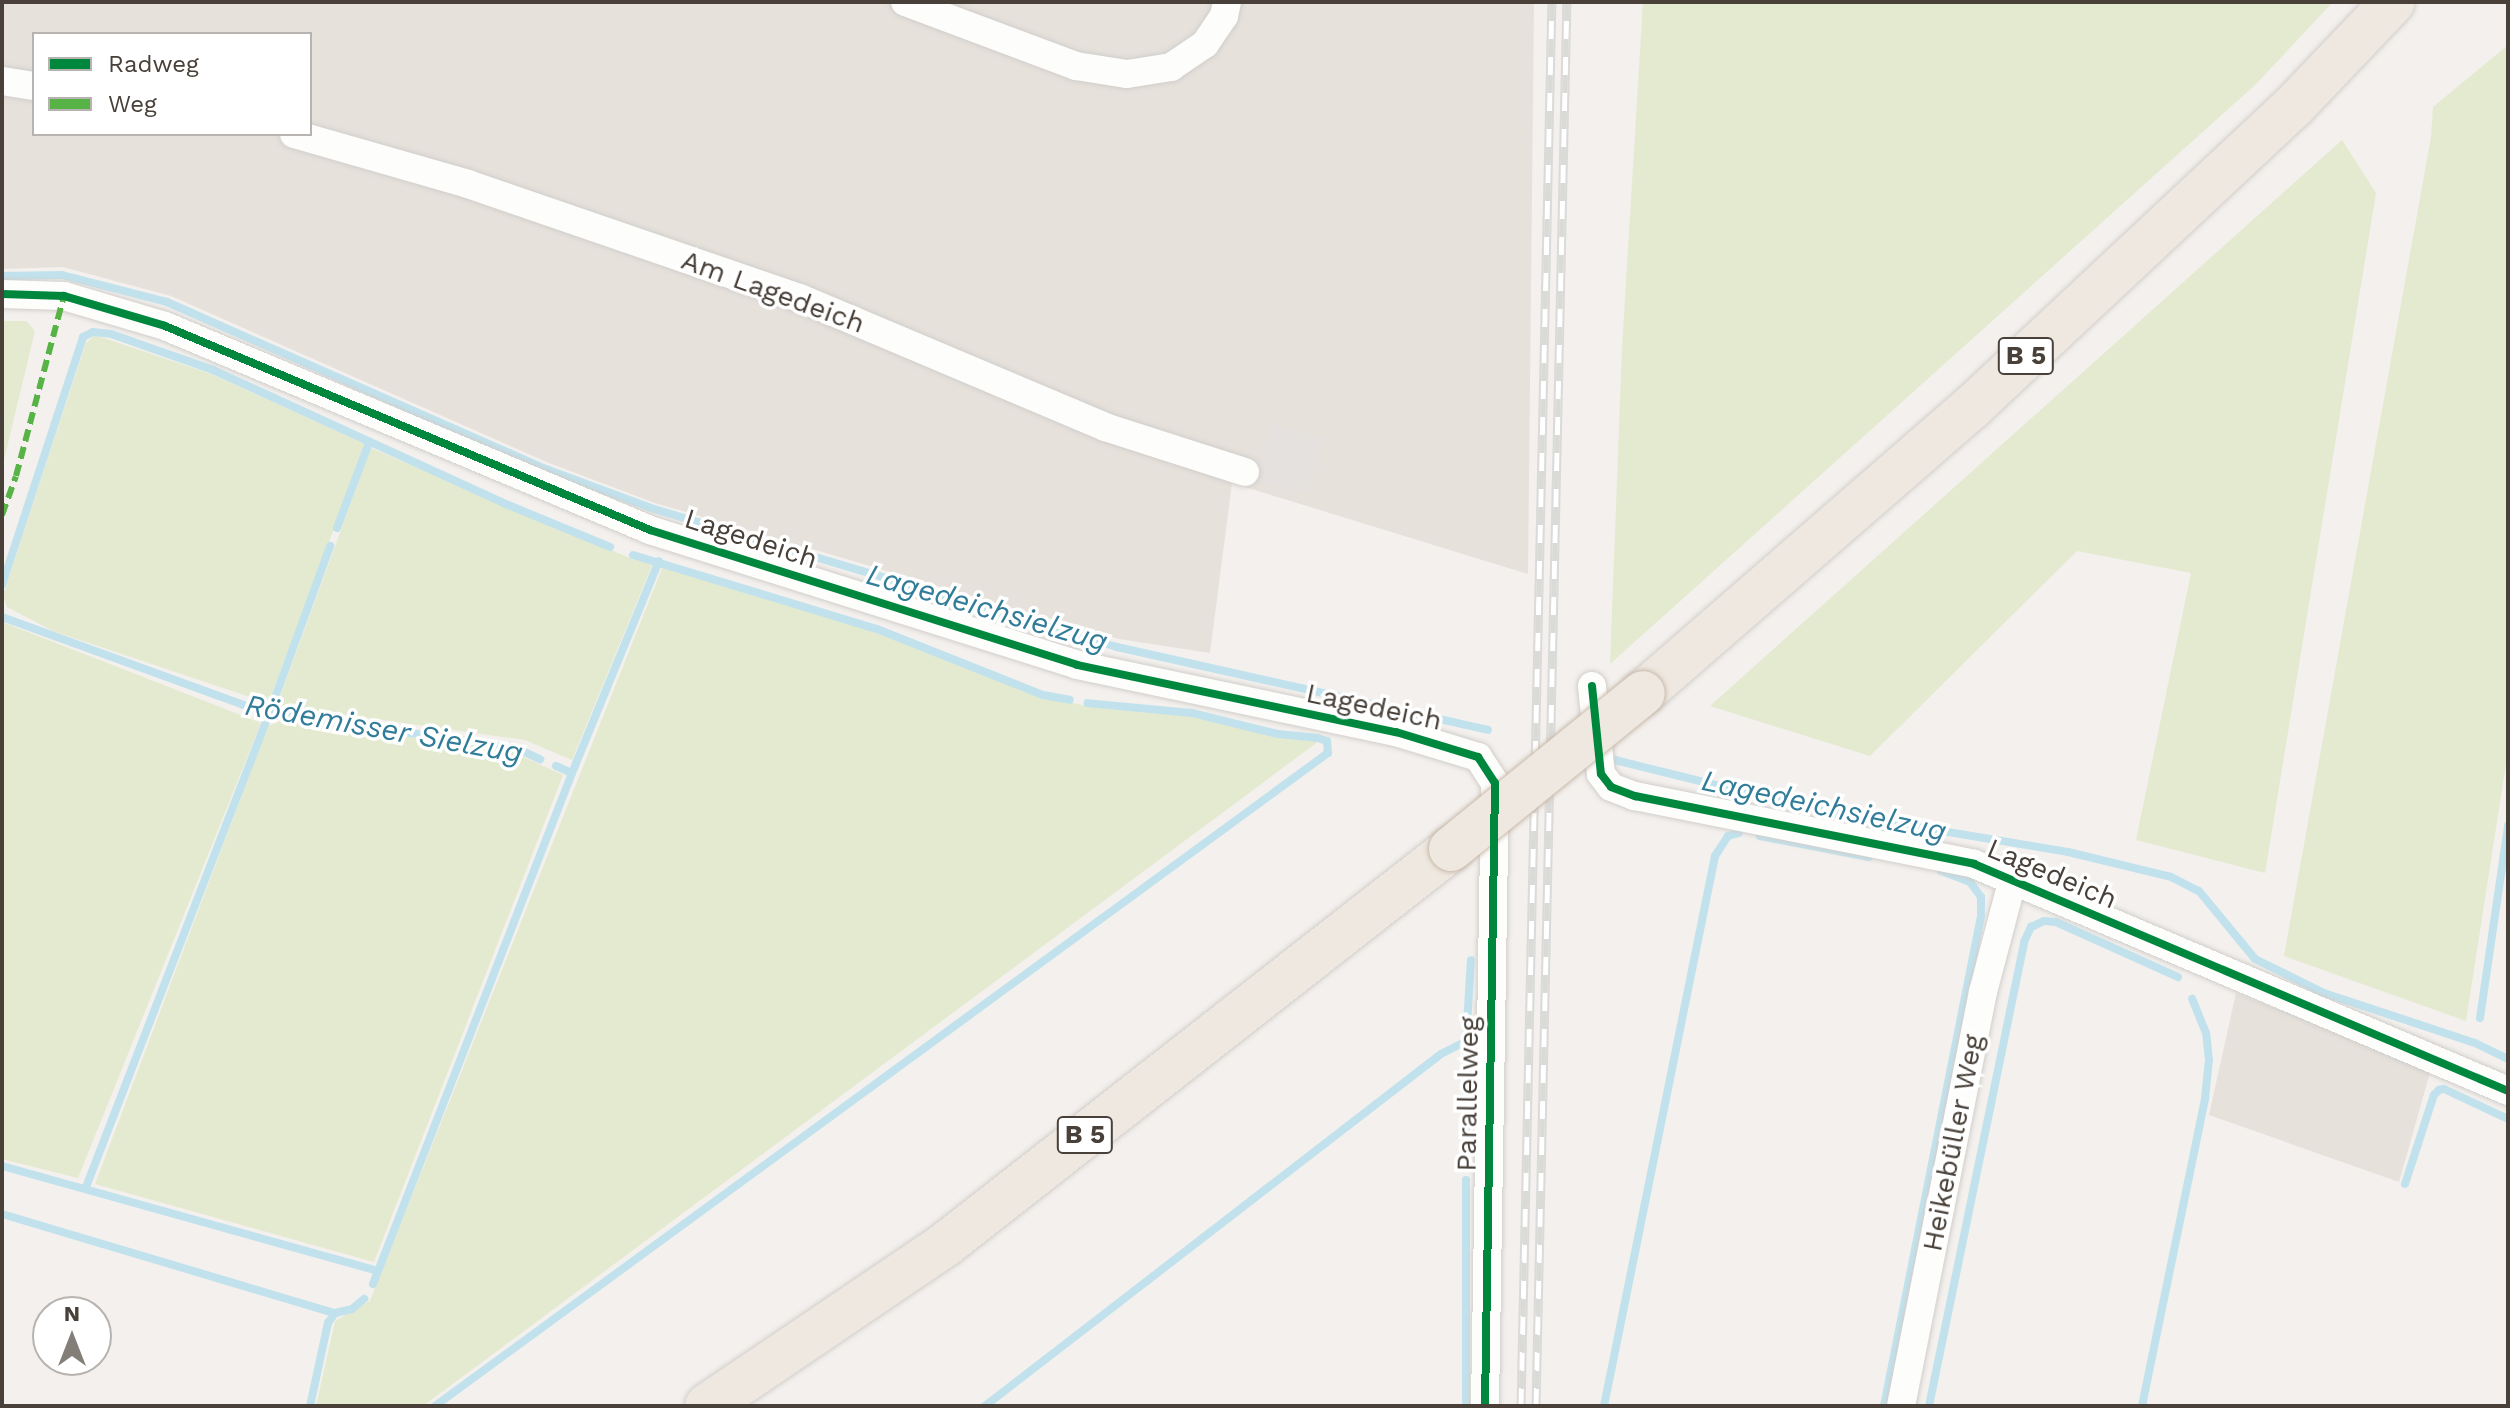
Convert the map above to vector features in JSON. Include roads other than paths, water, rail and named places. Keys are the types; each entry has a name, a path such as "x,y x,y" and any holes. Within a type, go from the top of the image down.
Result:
{"highway":[{"name":"B 5","path":"707,1406 946,1244 1451,849 1643,693 1971,408 2292,108 2393,2"}],"street":[{"path":"922,5 1076,66 1127,74 1171,67 1205,44 1224,16 1227,2"},
{"path":"2,81 32,86"},
{"name":"Am Lagedeich","path":"301,136 468,184 800,298 1105,427 1245,472"},
{"name":"Lagedeich","path":"2,294 64,296 165,326 650,530 1077,665 1452,746 1478,757 1495,783"},
{"name":"Lagedeich","path":"1592,686 1601,774 1611,787 1635,796 1974,864 2508,1091"},
{"name":"Parallelweg","path":"1485,1406 1495,783"},
{"name":"Heikebüller Weg","path":"1901,1406 1983,992 2012,882"}],"waterway":[{"name":"Lagedeichsielzug","path":"2,276 62,275 167,302 546,469 654,509 1117,647 1488,730"},
{"path":"2,585 83,337 93,332 111,334 213,370 501,502 610,547"},
{"path":"337,528 369,443"},
{"path":"86,1187 269,714 330,546"},
{"path":"633,555 877,629 1043,695 1070,700"},
{"path":"373,1284 572,773 659,561"},
{"name":"Rödemisser Sielzug","path":"2,617 269,714 514,747 540,759"},
{"path":"435,1406 1328,753 1327,741 1318,738 1278,734 1192,713 1087,703"},
{"name":"Lagedeichsielzug","path":"1611,759 1821,811 2068,852 2171,877 2199,891 2255,959 2324,993 2475,1043 2508,1059"},
{"name":"Rödemisser Sielzug","path":"556,766 572,773"},
{"path":"2480,1018 2508,825"},
{"path":"1604,1406 1715,856 1728,836 1739,833"},
{"path":"1760,836 1869,857"},
{"path":"1884,1406 1981,916 1981,897 1970,882 1941,871"},
{"path":"1929,1406 2024,942 2031,927 2044,921 2056,922 2178,977"},
{"path":"1466,1162 1466,1041 1471,960"},
{"path":"2142,1406 2205,1098 2209,1060 2206,1033 2192,999"},
{"path":"985,1406 1441,1054 1466,1041"},
{"path":"2405,1184 2434,1095 2439,1090 2444,1089 2508,1119"},
{"path":"2,1166 378,1271"},
{"path":"1466,1180 1466,1406"},
{"path":"2,1214 335,1313"},
{"path":"310,1406 328,1323 335,1313 352,1309 364,1299"}],"railway":[{"path":"1521,1406 1552,2"},
{"path":"1536,1406 1567,2"}]}
